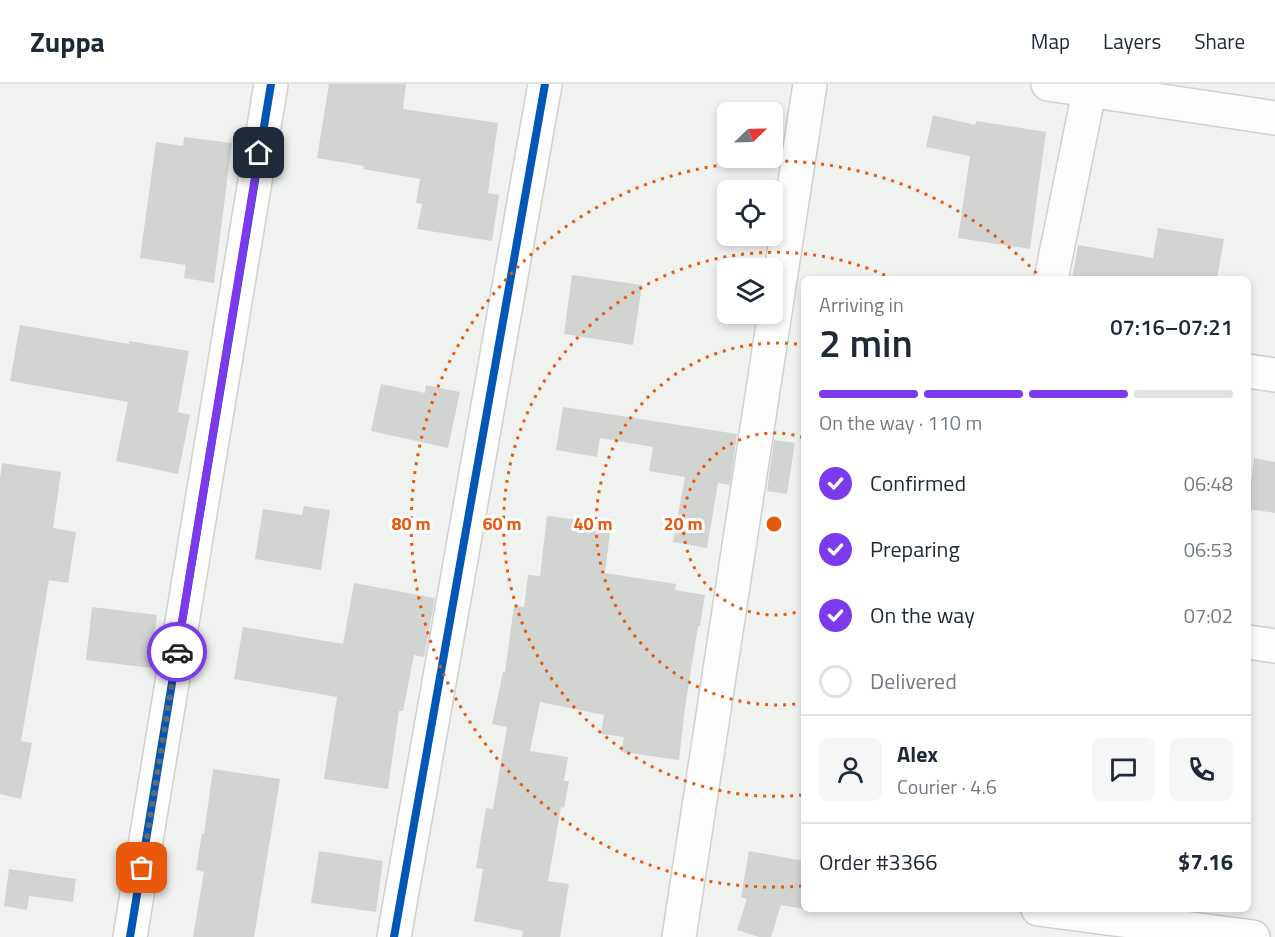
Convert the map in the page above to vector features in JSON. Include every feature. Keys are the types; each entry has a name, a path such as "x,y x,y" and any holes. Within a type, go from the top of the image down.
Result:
{"street":[{"path":"130,937 271,84"},
{"path":"394,937 544,84"},
{"path":"679,937 810,84"},
{"path":"1048,84 1089,92 1275,117"},
{"path":"1052,276 1089,92"},
{"path":"1251,371 1275,375"},
{"path":"1251,642 1275,646"},
{"path":"1061,912 1253,937"}],"building":[{"path":"329,84 406,84 403,109 498,123 488,193 499,195 492,241 417,229 422,204 416,203 420,179 317,158"},
{"path":"933,115 975,125 976,121 1046,132 1030,249 958,238 970,156 926,147"},
{"path":"184,137 232,143 214,283 184,278 186,265 140,258 156,142 183,146"},
{"path":"1158,228 1224,239 1218,276 1073,276 1078,245 1153,258"},
{"path":"572,275 642,285 633,345 564,334"},
{"path":"20,325 129,344 129,341 189,351 178,412 190,415 178,474 116,461 128,402 10,381"},
{"path":"381,384 425,393 426,385 460,392 448,448 371,431"},
{"path":"563,407 737,434 730,485 718,483 707,548 673,542 685,477 649,471 653,447 600,438 597,457 556,450"},
{"path":"774,440 795,443 787,494 767,491"},
{"path":"1254,458 1275,462 1275,513 1251,509"},
{"path":"2,463 61,472 53,528 76,532 68,583 49,580 21,741 32,743 21,799 0,794 0,479"},
{"path":"304,506 330,510 321,570 255,559 263,509 302,515"},
{"path":"547,516 611,524 605,573 676,584 675,590 705,595 685,708 679,760 621,752 624,737 601,734 604,715 540,702 530,751 568,757 564,781 569,781 564,808 561,807 548,881 569,884 560,937 522,937 523,931 474,921 483,869 476,868 486,808 493,809 507,727 492,724 503,672 505,672 514,606 524,607 528,575 540,576"},
{"path":"354,583 435,598 424,657 414,655 403,711 399,711 388,789 324,779 337,697 234,679 243,627 343,644"},
{"path":"92,607 157,615 151,668 86,660"},
{"path":"213,769 280,779 254,937 193,937 204,872 196,870 202,833 204,834"},
{"path":"319,851 383,861 376,912 311,903"},
{"path":"749,851 801,860 801,908 781,905 771,937 759,937 737,930 747,899 741,897"},
{"path":"9,869 76,879 73,902 29,896 27,910 4,906"}],"cycle path":[{"path":"130,937 271,84"},
{"path":"394,937 545,84"}],"way so far":[{"path":"142,868 177,652"}],"route":[{"path":"177,652 259,153"}]}
